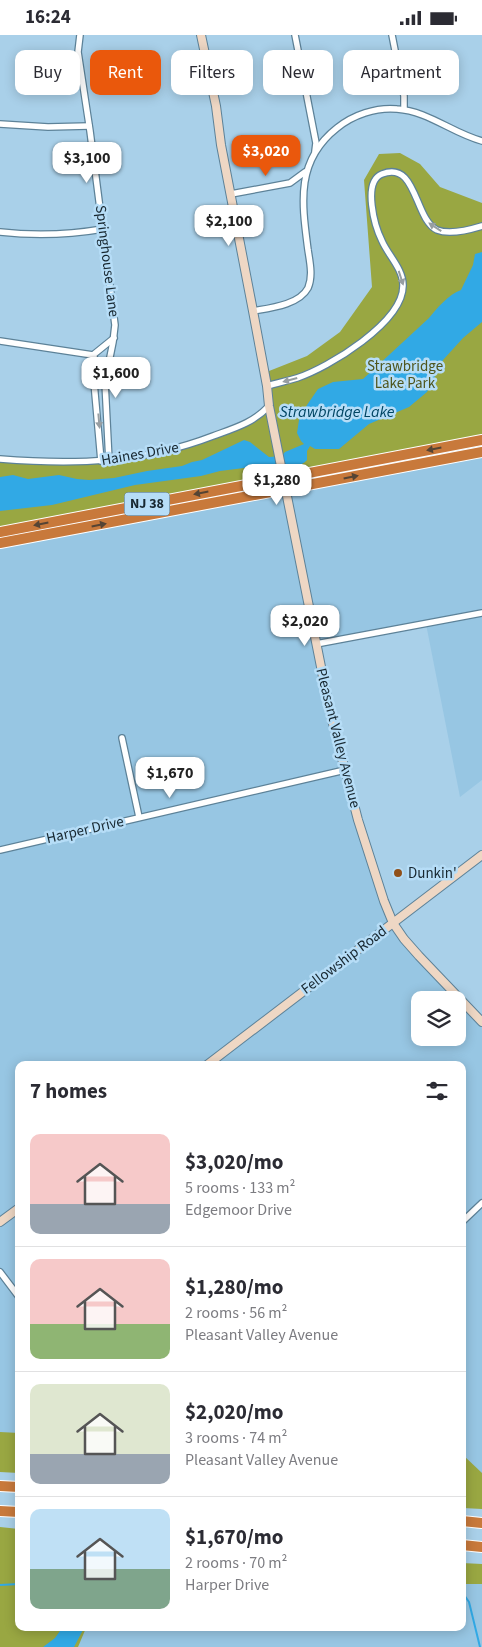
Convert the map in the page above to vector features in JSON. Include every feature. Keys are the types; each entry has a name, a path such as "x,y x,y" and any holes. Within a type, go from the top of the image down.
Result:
{"highway":[{"name":"NJ 38","path":"0,532 482,440"},
{"name":"NJ 38","path":"0,543 482,452"},
{"path":"0,1486 15,1487"},
{"path":"0,1511 15,1512"},
{"path":"466,1521 482,1523"},
{"path":"466,1545 482,1547"}],"street":[{"name":"Springhouse Lane","path":"80,35 78,52 114,317 114,338 105,382 109,461"},
{"name":"Pleasant Valley Avenue","path":"201,35 216,106 220,145 253,311 269,406 316,644 345,769 374,871 387,910 394,923 419,957 482,1022"},
{"path":"295,35 316,143 315,151"},
{"path":"392,35 404,96 404,109"},
{"path":"253,311 274,307 296,299 307,289 311,275 311,266 302,206 303,182 306,170 315,151 334,130 356,117 388,108 404,109 428,117 465,136 482,141"},
{"path":"0,124 48,127 89,126"},
{"path":"231,194 290,183 306,170"},
{"path":"267,386 296,378 344,355 362,342 382,323 399,301 403,286 402,277 379,235 372,203 372,185 378,176 395,173 405,178 412,188 427,220 439,230 457,231 482,226"},
{"path":"0,232 52,235 103,229"},
{"name":"Springhouse Lane","path":"105,382 93,355 114,338"},
{"path":"0,341 93,355 101,461"},
{"name":"Haines Drive","path":"0,459 49,462 109,461 144,457 185,447 245,425 269,406"},
{"path":"316,644 482,613"},
{"path":"122,737 139,817"},
{"name":"Harper Drive","path":"0,850 345,769"},
{"name":"Fellowship Road","path":"212,1061 482,855"},
{"path":"466,1219 482,1203"},
{"path":"0,1222 15,1211"},
{"path":"0,1272 15,1292"}],"shaded area":[{"path":"482,452 482,780 460,797 426,624 316,644 345,770 393,923 455,991 411,991 411,1046 466,1046 466,1003 482,1020 482,1495 466,1494 466,1061 15,1061 15,1457 0,1455 0,543"},
{"path":"0,1536 15,1608 15,1631 466,1631 466,1570 482,1571 482,1647 0,1647"}],"green space":[{"name":"Strawbridge Lake Park","path":"400,153 420,164 440,187 482,203 482,440 0,532 0,459 58,462 165,452 255,419 269,406 264,373 307,356 340,332 372,287 364,180 379,154"},
{"path":"0,1432 15,1433 15,1473 0,1472"},
{"path":"466,1458 482,1473 482,1509 466,1508"},
{"path":"0,1527 15,1529 15,1631 85,1631 78,1647 0,1647"},
{"path":"466,1563 482,1564 482,1584 466,1584"}],"water":[{"name":"Strawbridge Lake","path":"482,252 482,322 463,338 443,360 427,392 409,407 369,424 339,449 315,449 310,446 307,451 307,460 296,466 284,463 220,471 201,476 135,485 52,505 0,511 0,477 13,475 28,479 59,475 89,480 114,478 182,466 202,460 244,440 250,442 269,457 282,456 285,452 304,444 297,433 299,420 318,389 333,382 363,379 429,318 443,302 461,290 473,265 475,254"},
{"path":"60,1631 82,1631 74,1647 43,1647 55,1638"}],"waterway":[{"path":"0,1585 15,1584"},
{"path":"466,1598 469,1602 480,1647"}],"place":[{"name":"Dunkin'","path":"398,873"}]}
